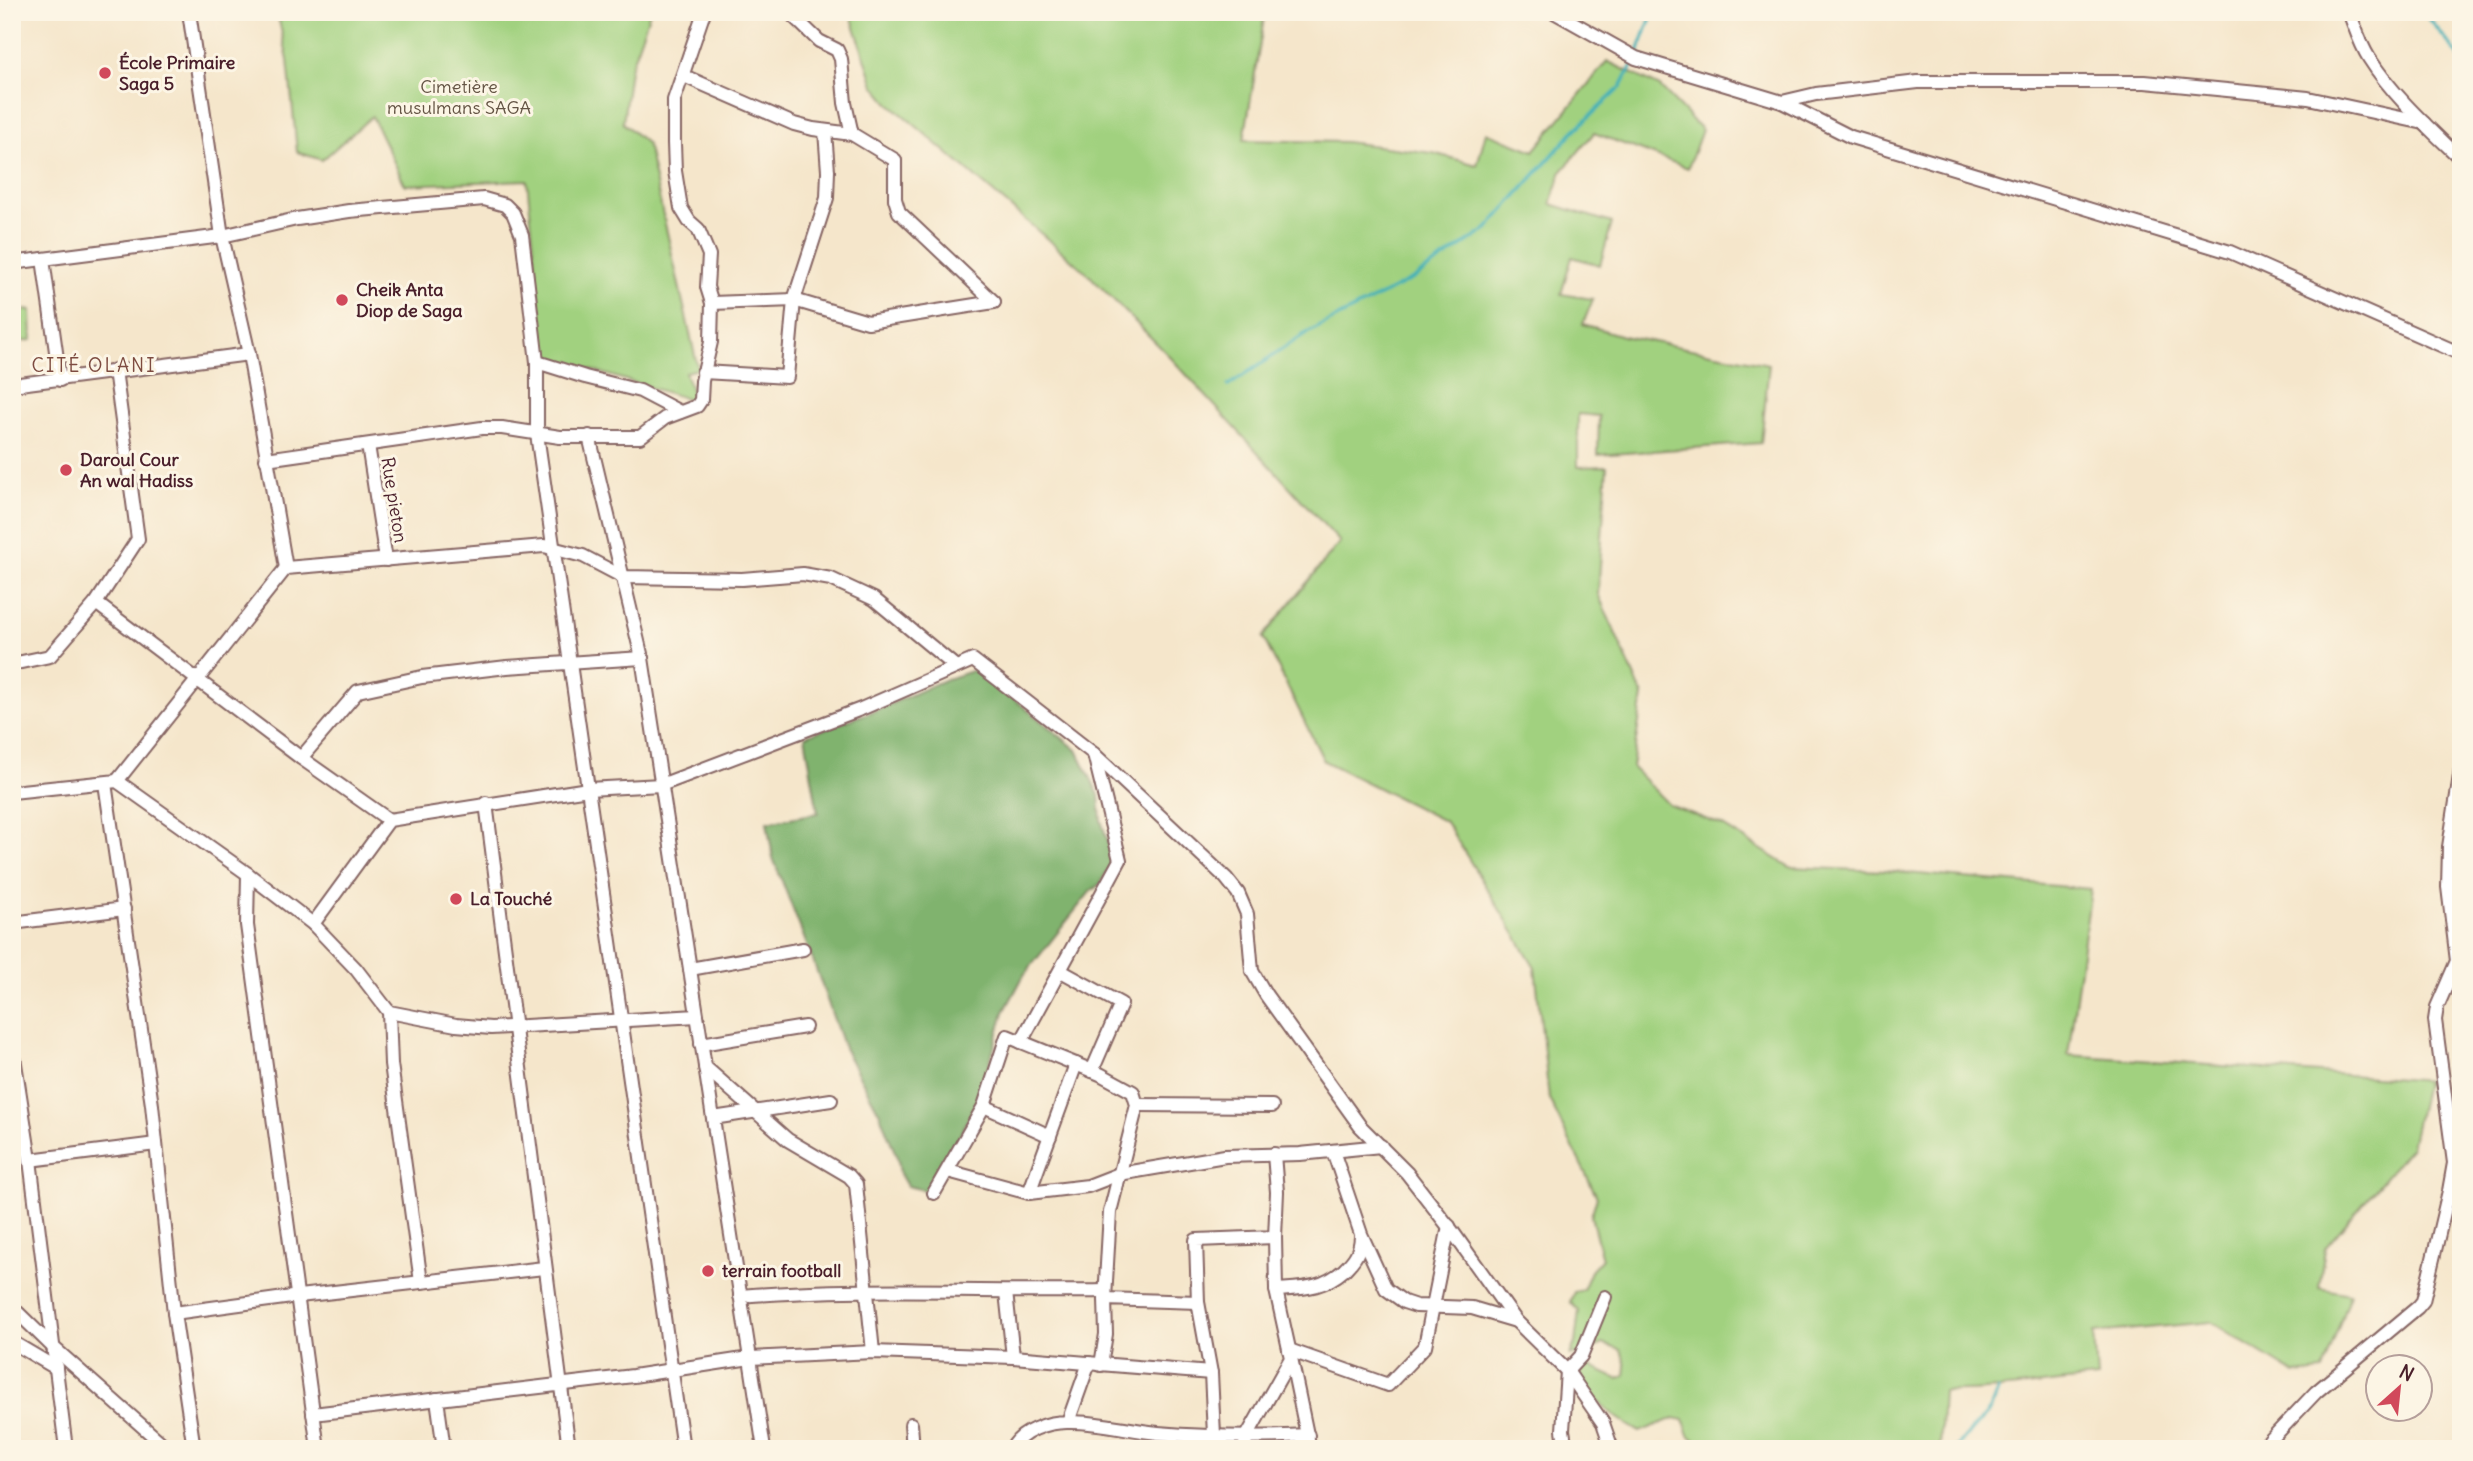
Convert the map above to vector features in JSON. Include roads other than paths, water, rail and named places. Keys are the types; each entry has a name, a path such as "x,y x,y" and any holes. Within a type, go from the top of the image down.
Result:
{"street":[{"path":"189,12 222,236 248,354 286,568"},
{"path":"266,459 482,428 502,428 560,437 640,436 665,418 696,406 701,400 711,342 712,303 707,287 709,255 698,229 681,208 675,171 674,100 704,12"},
{"path":"789,12 819,41 837,50 841,59 845,103 852,134"},
{"path":"1554,12 1636,58 1782,102 1851,137 2230,252 2461,354"},
{"path":"2349,12 2370,59 2394,91 2461,159"},
{"path":"684,76 794,124 852,134 895,160 895,199 899,212 994,302 868,322 794,300 712,303"},
{"path":"1782,102 1815,94 1919,82 2145,82 2308,98 2424,123"},
{"path":"704,372 787,377 794,300 827,198 825,131"},
{"path":"12,263 222,236 297,219 349,211 484,199 499,202 513,213 522,235 537,362 537,434 683,1449"},
{"path":"43,259 60,380"},
{"path":"12,385 248,354"},
{"path":"537,362 640,391 680,412"},
{"path":"12,663 50,656 96,603 138,539 115,370"},
{"path":"589,436 642,659 764,1449"},
{"name":"Rue pieton","path":"368,445 386,560"},
{"path":"194,1449 174,1313 111,782 286,568 544,546 583,556 623,577 730,580 803,574 831,579 874,599 956,667"},
{"path":"96,603 301,758 389,820"},
{"path":"301,758 358,691 422,677 642,659"},
{"path":"313,924 389,820 588,789 661,785 861,709 973,660 1094,754 1227,878 1238,893 1247,915 1252,971 1266,995 1360,1126 1407,1173 1449,1226 1516,1321 1567,1371 1603,1423 1612,1449"},
{"path":"1020,1042 1120,860 1094,754"},
{"path":"2262,1449 2316,1392 2421,1304 2455,1193 2453,1150 2435,1020 2437,1007 2457,961 2448,887 2449,847 2461,769"},
{"path":"12,792 111,782 248,874 313,924 356,969 389,1012 391,1065 421,1282"},
{"path":"485,803 569,1449"},
{"path":"248,874 247,925 318,1449"},
{"path":"12,923 124,909"},
{"path":"690,969 803,949"},
{"path":"1061,971 1121,1004 1092,1070"},
{"path":"389,1012 469,1027 515,1028 697,1016"},
{"path":"702,1044 805,1027"},
{"path":"934,1194 984,1106 1007,1036 1092,1070 1133,1092 1137,1105 1110,1212 1105,1295 1106,1334 1068,1422"},
{"path":"12,1044 30,1160 66,1449"},
{"path":"1029,1193 1076,1064"},
{"path":"705,1067 788,1140 856,1184 873,1352"},
{"path":"713,1118 831,1100"},
{"path":"1137,1105 1272,1106"},
{"path":"984,1106 1050,1136"},
{"path":"30,1160 156,1144"},
{"path":"948,1171 1029,1193 1088,1186 1119,1174 1215,1157 1381,1146"},
{"path":"1333,1151 1361,1234 1386,1289 1404,1302 1416,1306 1472,1308 1516,1321"},
{"path":"1274,1154 1277,1192 1276,1290 1310,1449"},
{"path":"1290,1354 1388,1385 1425,1346 1449,1226"},
{"path":"1276,1290 1314,1287 1332,1280 1356,1258 1360,1251 1361,1234"},
{"path":"1214,1435 1211,1373 1198,1302 1196,1241 1275,1237"},
{"path":"174,1313 544,1268"},
{"path":"740,1296 865,1289 1105,1295 1198,1302"},
{"path":"1006,1292 1013,1357"},
{"path":"1566,1449 1563,1430 1567,1371 1581,1356 1605,1297"},
{"path":"12,1307 168,1449"},
{"path":"12,1342 56,1368"},
{"path":"313,1414 559,1385 750,1358 873,1352 1013,1357 1211,1373"},
{"path":"1246,1443 1290,1354"},
{"path":"437,1399 444,1449"},
{"path":"1012,1449 1015,1442 1032,1431 1052,1423 1068,1422 1157,1433 1214,1435 1246,1443 1308,1435"},
{"path":"911,1424 913,1449"}],"waterway":[{"path":"1228,386 1303,335 1413,279 1486,230 1573,132 1621,87 1636,58 1653,12"},
{"path":"2424,12 2461,59"},
{"path":"1955,1449 1990,1410 1998,1390"}],"place":[{"name":"École Primaire Saga 5","path":"105,73"},
{"name":"Cheik Anta Diop de Saga","path":"342,300"},
{"name":"Daroul Cour An wal Hadiss","path":"66,470"},
{"name":"La Touché","path":"456,899"},
{"name":"terrain football","path":"708,1271"}],"district":[{"name":"CITÉ OLANI","path":"94,365"}],"park label":[{"name":"Cimetière musulmans SAGA","path":"459,98"}]}
